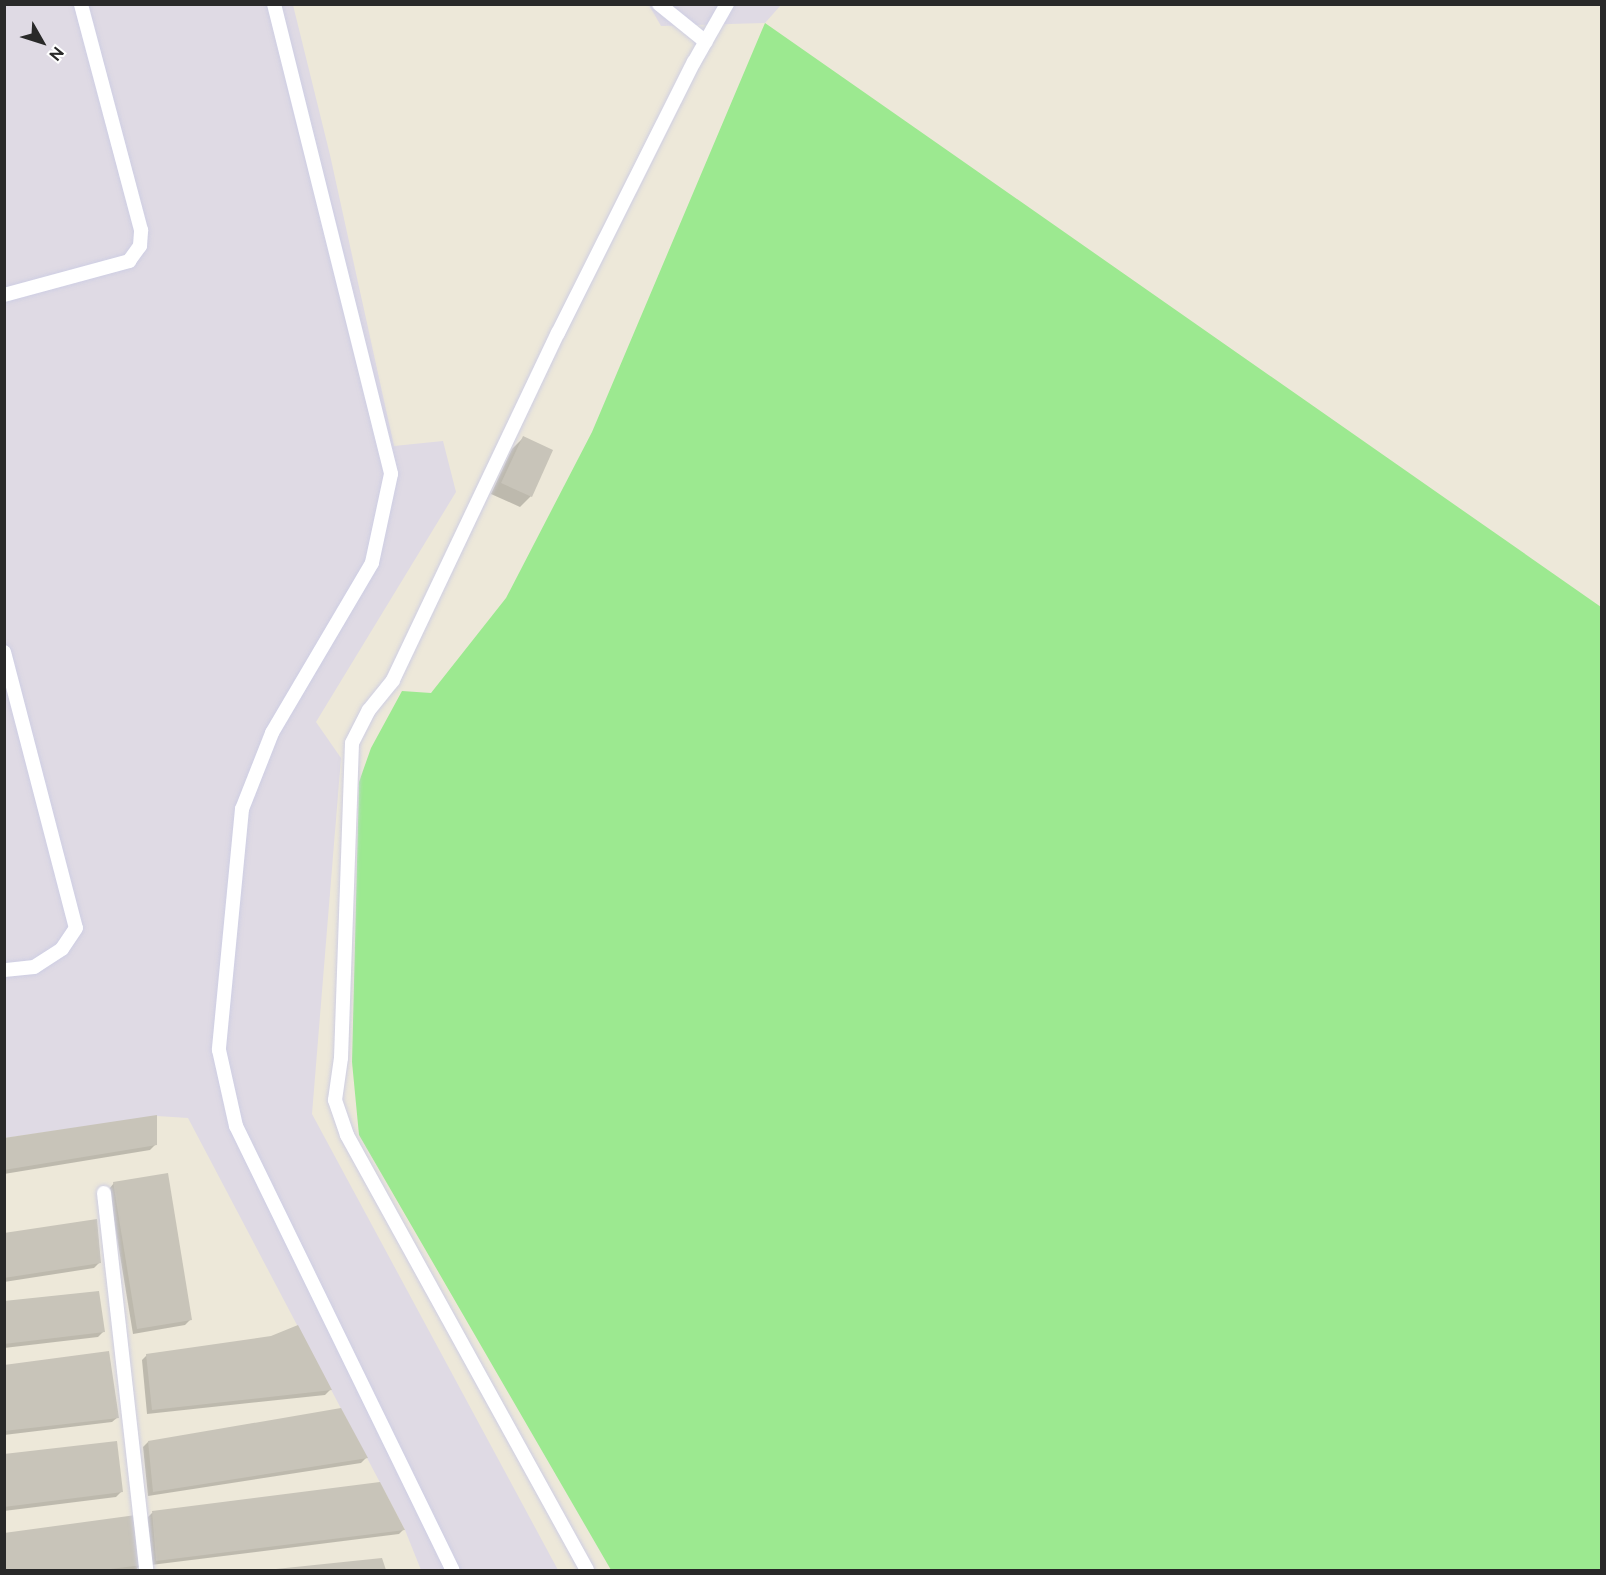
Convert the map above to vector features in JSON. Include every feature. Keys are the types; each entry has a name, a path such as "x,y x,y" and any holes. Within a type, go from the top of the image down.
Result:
{"lane":[{"path":"4,295 129,261 140,246 141,230 81,4"},
{"path":"274,4 391,474 372,563 272,732 242,809 219,1050 236,1126 453,1570"},
{"path":"659,4 706,42"},
{"path":"587,1570 347,1135 335,1100 341,1058 352,743 369,710 393,680 563,323 727,4"},
{"path":"4,652 76,928 62,949 34,967 4,970"},
{"path":"104,1193 146,1570"}],"shaded area":[{"path":"5,5 293,5 330,155 394,446 443,441 456,492 316,722 341,758 312,1114 558,1570 421,1570 405,1530 188,1118 157,1116 5,1138"},
{"path":"649,5 781,5 765,23 661,26"}],"green space":[{"path":"765,23 1601,607 1601,1570 611,1570 359,1135 352,1062 359,782 371,748 402,691 431,693 506,598 592,432"}],"building":[{"path":"523,436 553,450 532,497 501,483"},
{"path":"157,1115 157,1145 4,1170 4,1138"},
{"path":"168,1173 192,1320 137,1329 113,1182"},
{"path":"97,1219 101,1263 4,1278 4,1233"},
{"path":"99,1291 105,1332 4,1344 4,1301"},
{"path":"298,1325 332,1390 152,1410 146,1354 271,1336"},
{"path":"109,1351 119,1418 4,1431 4,1365"},
{"path":"341,1408 368,1458 153,1492 148,1441"},
{"path":"117,1441 123,1492 4,1507 4,1454"},
{"path":"380,1482 405,1530 156,1561 152,1511"},
{"path":"136,1515 143,1565 102,1570 4,1570 4,1533"},
{"path":"382,1558 386,1570 276,1570 276,1569"}]}
